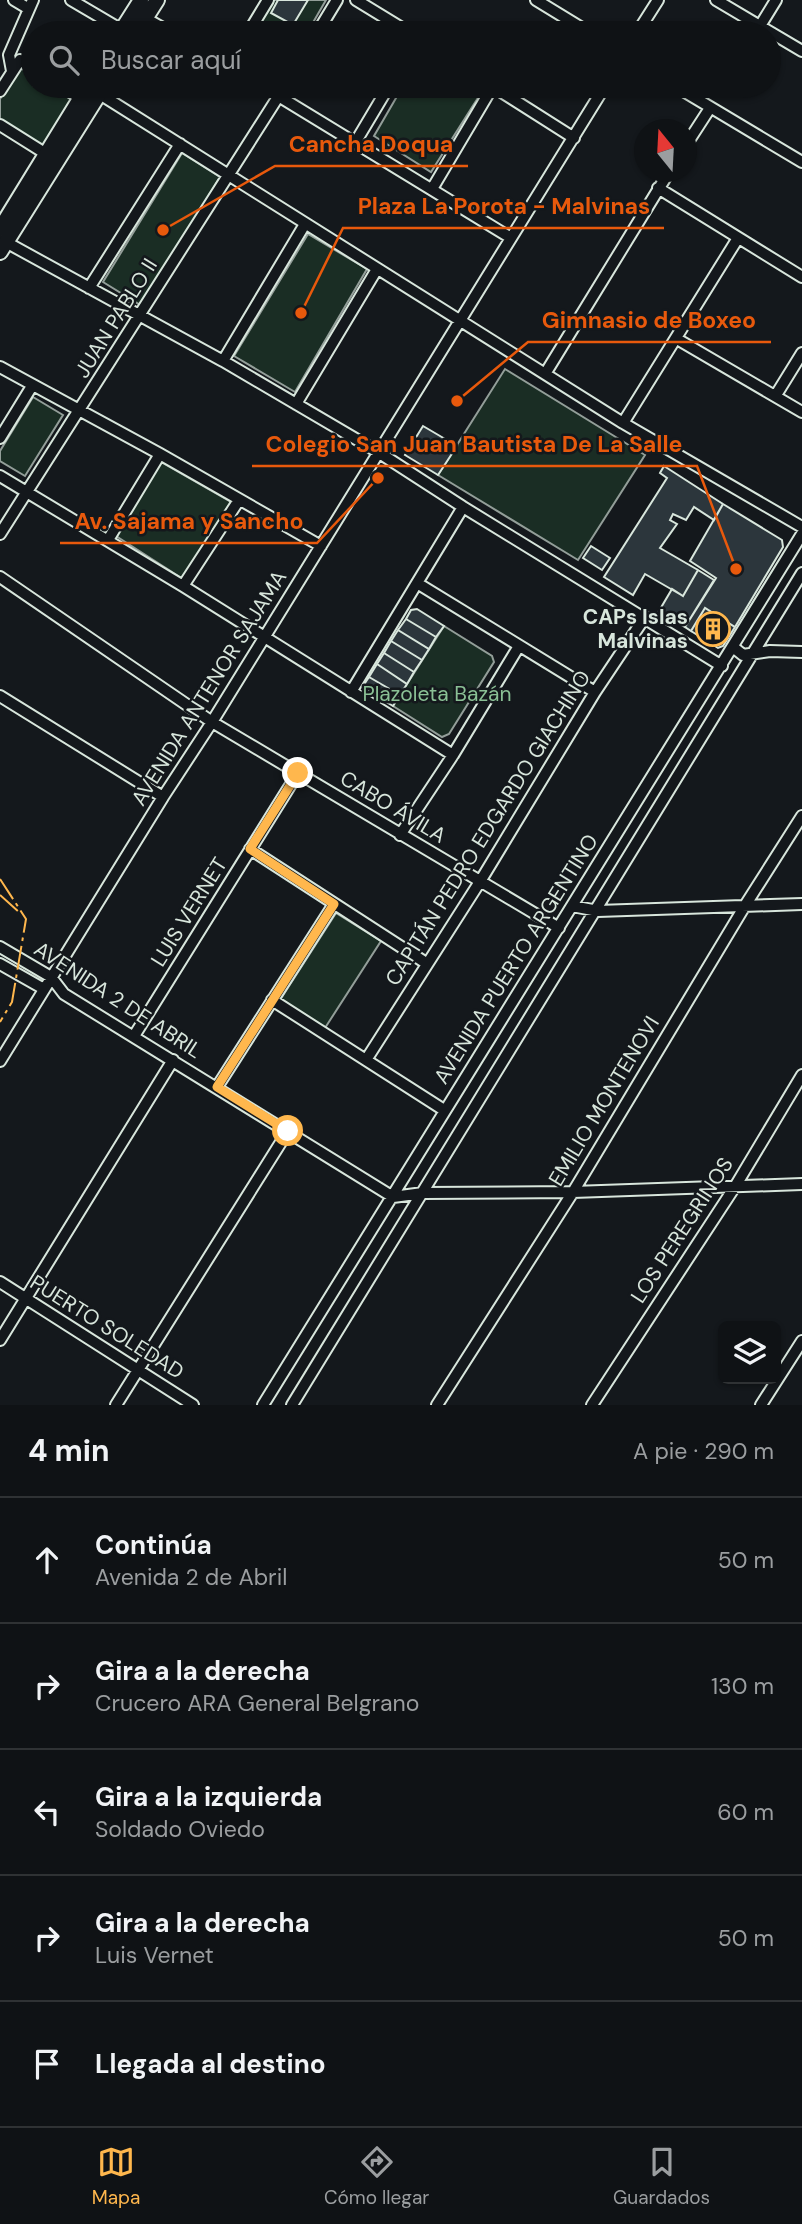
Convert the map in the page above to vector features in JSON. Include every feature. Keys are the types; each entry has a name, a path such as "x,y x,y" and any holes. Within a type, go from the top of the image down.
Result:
{"street":[{"path":"14,0 31,5"},
{"path":"71,0 107,21"},
{"path":"131,21 141,0"},
{"path":"141,21 157,0"},
{"path":"255,21 268,0"},
{"path":"324,21 337,0"},
{"path":"356,0 390,21"},
{"path":"536,0 570,21"},
{"path":"645,21 658,0"},
{"path":"716,0 752,21"},
{"path":"763,21 776,0"},
{"path":"145,18 150,21"},
{"path":"12,71 9,55 21,28"},
{"path":"781,38 802,51"},
{"path":"0,91 21,61"},
{"path":"0,64 12,71"},
{"path":"87,98 2,240 223,361 379,452 463,507 722,666"},
{"path":"105,98 623,423 802,527"},
{"name":"JUAN PABLO II","path":"0,534 278,98"},
{"path":"292,98 355,143 511,238"},
{"path":"355,143 382,98"},
{"path":"432,189 485,98"},
{"path":"511,98 574,138"},
{"name":"AVENIDA ANTENOR SAJAMA","path":"0,1060 598,98"},
{"path":"694,98 802,162"},
{"path":"697,129 710,108"},
{"path":"0,125 52,157"},
{"path":"89,288 180,144"},
{"path":"545,373 662,182"},
{"path":"658,188 802,277"},
{"path":"223,361 305,224"},
{"path":"623,423 738,238"},
{"path":"296,404 377,269"},
{"path":"677,339 802,412"},
{"path":"776,396 802,354"},
{"path":"0,368 160,454 321,546"},
{"path":"0,438 32,386"},
{"path":"108,540 160,454"},
{"path":"0,476 183,586 453,755"},
{"path":"183,586 239,500"},
{"path":"351,692 463,507"},
{"name":"AVENIDA PUERTO ARGENTINO","path":"263,1405 802,534"},
{"name":"AVENIDA PUERTO ARGENTINO","path":"292,1405 802,573"},
{"name":"CABO ÁVILA","path":"0,577 212,722 559,928"},
{"path":"417,583 595,692"},
{"name":"CAPITÁN PEDRO EDGARDO GIACHINO","path":"366,1060 481,880 595,692 645,617"},
{"path":"400,835 453,755 519,646"},
{"path":"733,647 743,654 802,652"},
{"path":"0,696 163,797"},
{"name":"LUIS VERNET","path":"134,1036 298,773"},
{"name":"EMILIO MONTENOVI","path":"437,1405 573,1192 802,816"},
{"path":"250,849 426,963"},
{"path":"217,1087 334,904"},
{"path":"572,906 594,910 802,904"},
{"name":"AVENIDA 2 DE ABRIL","path":"0,947 51,977 64,994 393,1197"},
{"name":"AVENIDA 2 DE ABRIL","path":"0,964 44,989"},
{"path":"272,1000 444,1110"},
{"path":"0,1340 173,1060"},
{"name":"LOS PEREGRINOS","path":"592,1405 736,1185 802,1074"},
{"path":"116,1405 288,1131"},
{"path":"393,1197 420,1194 802,1184"},
{"name":"PUERTO SOLEDAD","path":"0,1282 193,1405"},
{"path":"761,1405 802,1341"}],"green space":[{"path":"273,0 326,0 314,21 260,21"},
{"path":"21,65 21,98 75,98 44,147 0,119 0,99"},
{"path":"396,98 478,98 431,172 374,136"},
{"path":"182,153 220,177 142,306 103,282"},
{"path":"308,234 367,269 295,392 234,356"},
{"path":"505,369 645,455 578,560 438,475"},
{"path":"33,397 63,415 25,476 0,461 0,451"},
{"path":"161,462 231,502 183,579 116,536"},
{"name":"Plazoleta Bazán","path":"444,626 492,656 494,662 449,734 442,737 393,706"},
{"path":"336,913 381,941 325,1028 280,1000"}],"building":[{"path":"278,0 308,0 295,21 286,21 271,13"},
{"path":"423,426 457,446 438,475 405,455"},
{"path":"664,466 723,504 714,520 694,507 686,520 673,514 670,520 677,524 660,548 698,570 683,596 645,574 633,595 604,577 667,478 660,473"},
{"path":"723,504 782,540 783,547 735,627 705,608 691,631 685,627 716,578 690,561"},
{"path":"591,546 610,558 602,570 583,558"},
{"path":"698,570 714,580 685,627 659,611 672,589 683,596"},
{"name":"CAPs Islas Malvinas","path":"705,608 735,627 723,646 718,648 691,631"},
{"path":"417,609 444,626 436,637 406,619 411,610"},
{"path":"406,619 436,637 429,649 398,630"},
{"path":"398,630 429,649 422,660 391,641"},
{"path":"391,641 422,660 414,672 384,653"},
{"path":"384,653 414,672 407,684 377,664"},
{"path":"377,664 407,684 400,695 369,677"},
{"path":"369,677 400,695 393,706 366,690 365,683"}],"power":[{"path":"0,879 26,919 12,1002 0,1022"},
{"path":"0,895 21,914"}],"place":[{"name":"Cancha Doqua","path":"163,230"},
{"name":"Plaza La Porota - Malvinas","path":"301,313"},
{"name":"Gimnasio de Boxeo","path":"457,401"},
{"name":"Av. Sajama y Sancho","path":"378,478"},
{"name":"Colegio San Juan Bautista De La Salle","path":"736,569"},
{"name":"CAPs Islas Malvinas","path":"713,629"}],"route":[{"path":"288,1131 217,1087 334,904 250,849 298,773"}]}
